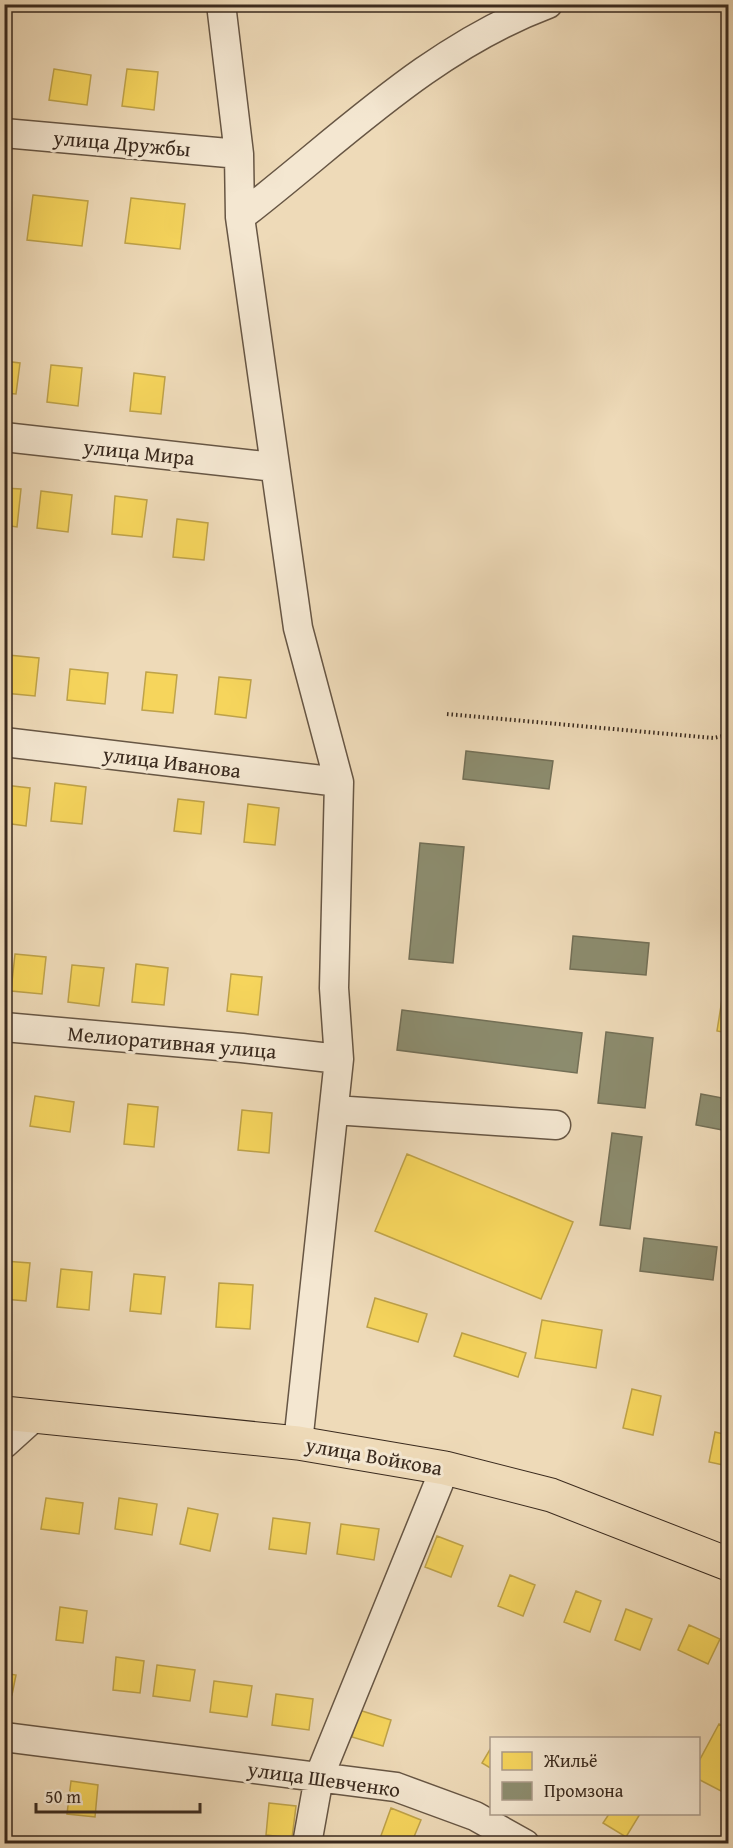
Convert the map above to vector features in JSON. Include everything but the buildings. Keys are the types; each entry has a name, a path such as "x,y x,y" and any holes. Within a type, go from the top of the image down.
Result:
{"main road":[{"name":"улица Войкова","path":"20,1414 298,1443 445,1468 551,1495 729,1564"}],"street":[{"path":"221,4 238,154 240,217 298,628 339,782 334,988 339,1059 298,1443"},
{"path":"240,217 423,71 483,33 548,4"},
{"name":"улица Дружбы","path":"4,133 238,154"},
{"name":"улица Мира","path":"4,438 274,467"},
{"name":"улица Иванова","path":"4,742 339,782"},
{"name":"Мелиоративная улица","path":"4,1027 242,1047 339,1059"},
{"path":"334,1110 556,1125"},
{"path":"4,1444 20,1414"},
{"path":"307,1844 319,1777 445,1468"},
{"name":"улица Шевченко","path":"4,1737 396,1787 474,1816 525,1844"}],"path":[{"path":"447,714 713,738 729,735"}]}
